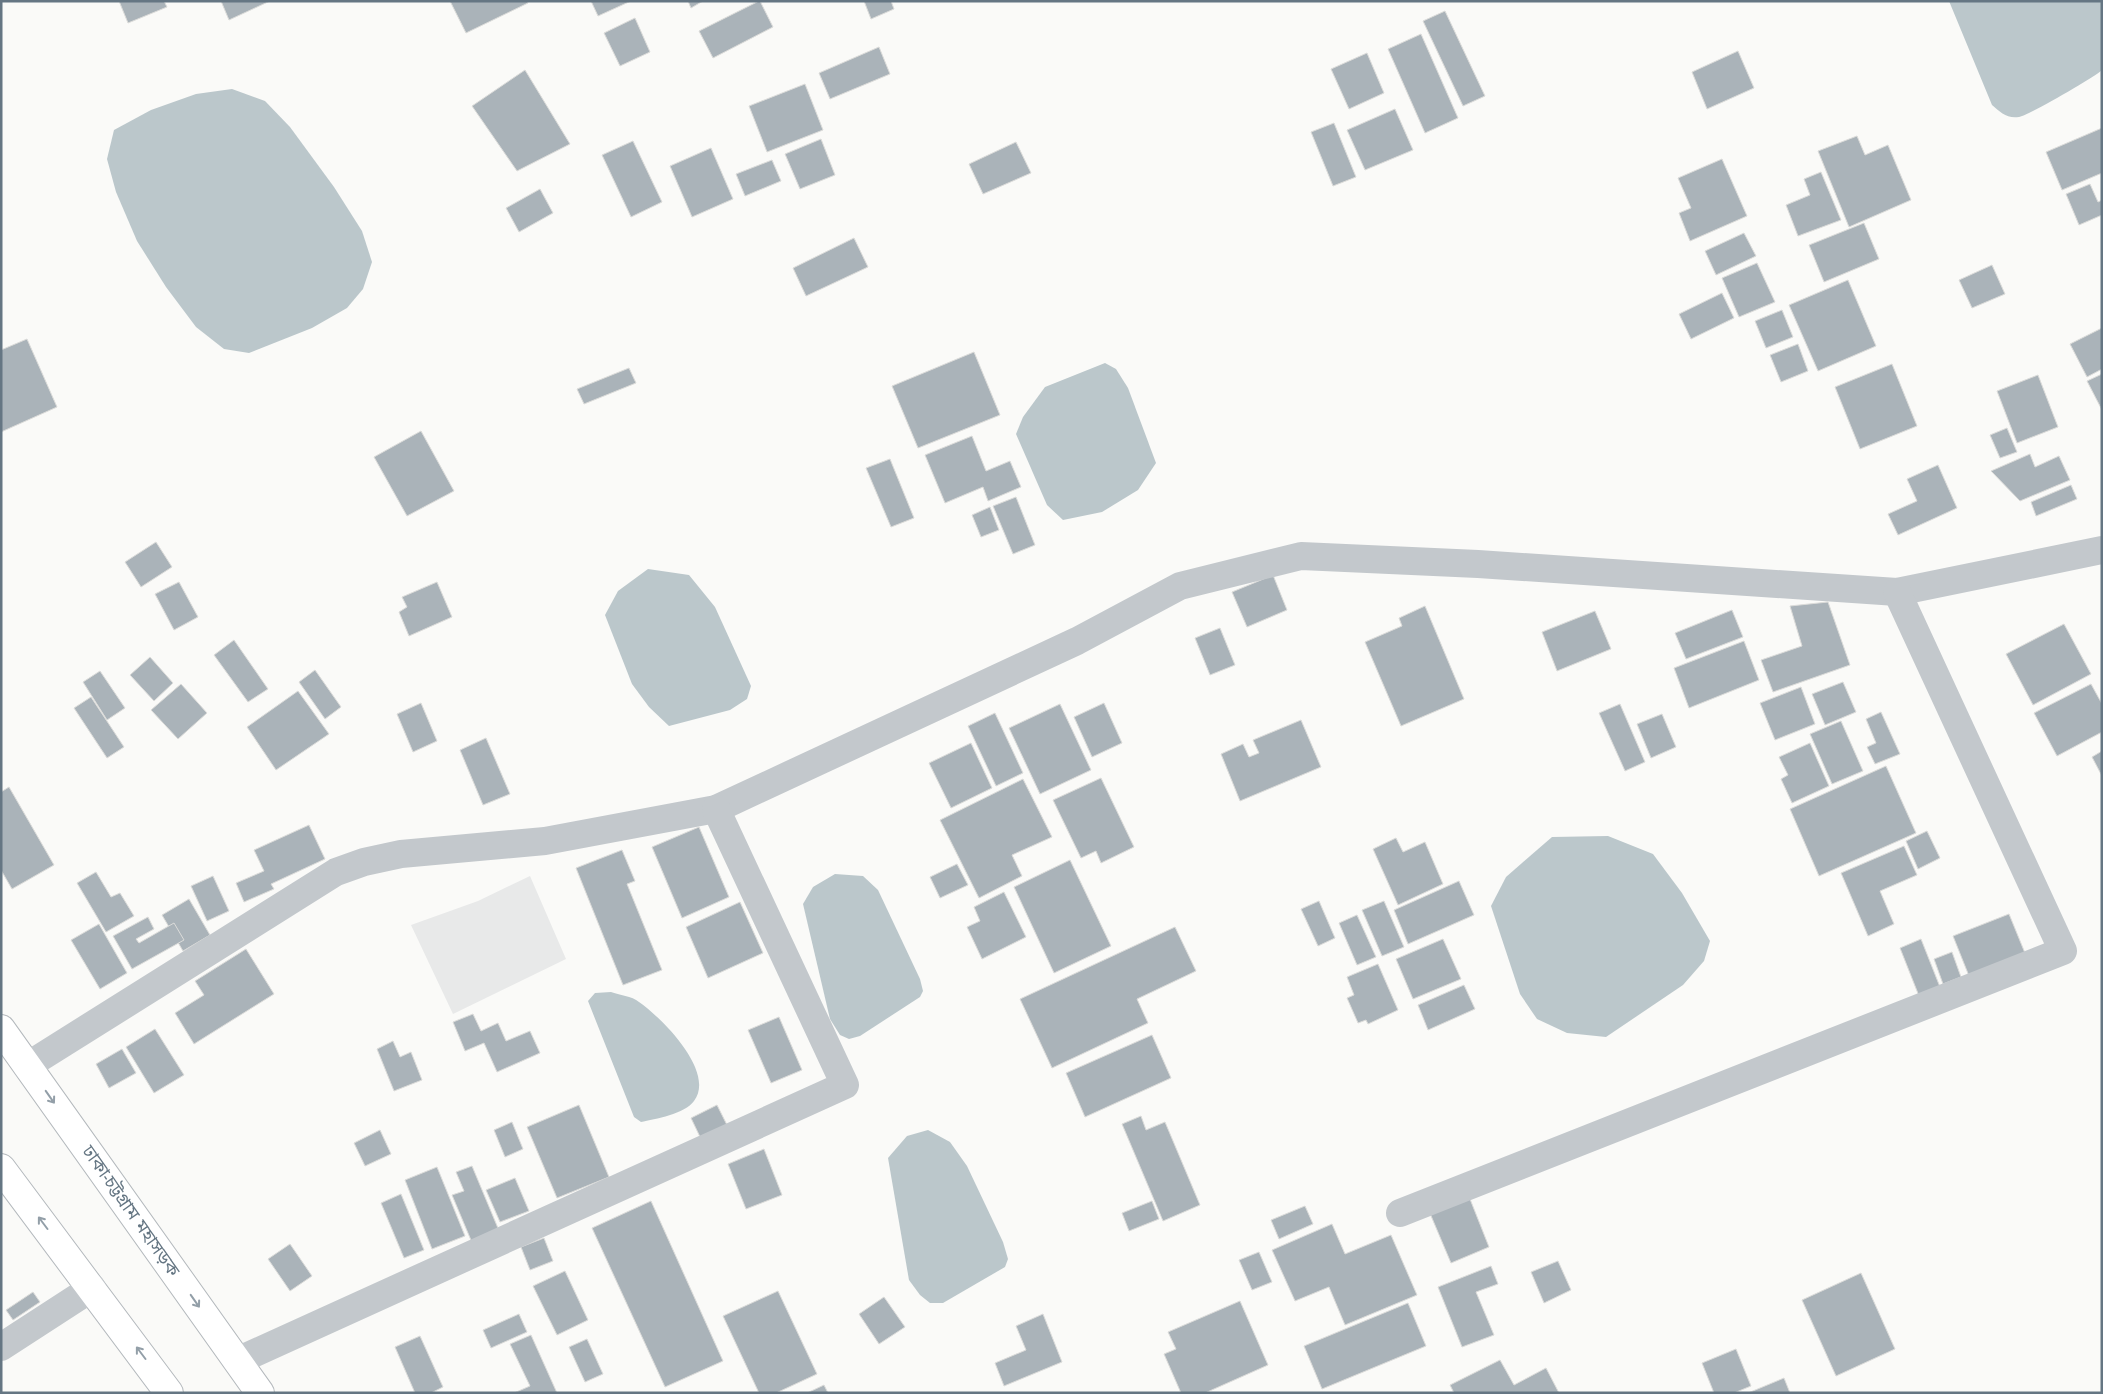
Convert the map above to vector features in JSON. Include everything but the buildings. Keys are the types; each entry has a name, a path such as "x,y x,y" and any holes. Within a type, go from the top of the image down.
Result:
{"highway":[{"name":"ঢাকা-চট্টগ্রাম মহাসড়ক","path":"1,1029 260,1393"},
{"path":"1,1168 169,1393"}],"street":[{"path":"28,1066 336,872 364,862 401,854 545,841 716,810 1077,642 1180,586 1301,556 1478,564 1897,592 2102,550"},
{"path":"1400,1213 2063,951 1897,592"},
{"path":"237,1360 845,1085 716,810"},
{"path":"1,1347 92,1288"}],"shaded area":[{"path":"1949,1 2102,1 2102,70 2025,115 2019,117 2007,116 1992,105"},
{"path":"232,89 265,101 290,127 334,187 362,231 372,262 363,289 347,308 312,328 249,353 224,349 196,327 166,287 137,241 116,192 107,159 114,130 151,110 196,94"},
{"path":"1105,363 1116,369 1128,388 1156,463 1138,490 1102,512 1063,520 1047,505 1016,434 1023,417 1045,387"},
{"path":"648,569 689,575 715,607 751,686 747,699 730,710 669,726 649,707 632,684 605,615 618,591"},
{"path":"1608,836 1653,854 1682,893 1710,941 1704,961 1683,985 1606,1037 1567,1033 1537,1019 1520,994 1491,906 1506,877 1552,837"},
{"path":"835,874 863,876 878,890 920,979 923,991 920,997 860,1036 849,1039 840,1035 830,1019 803,904 813,887"},
{"path":"530,876 566,959 453,1014 411,925 478,901"},
{"path":"611,992 639,1002 660,1020 683,1047 692,1061 698,1076 699,1089 690,1106 677,1113 641,1122 634,1117 588,1001 595,993"},
{"path":"928,1130 950,1142 967,1166 1003,1242 1008,1259 1005,1267 943,1303 930,1303 920,1295 909,1280 888,1158 907,1136"}]}
